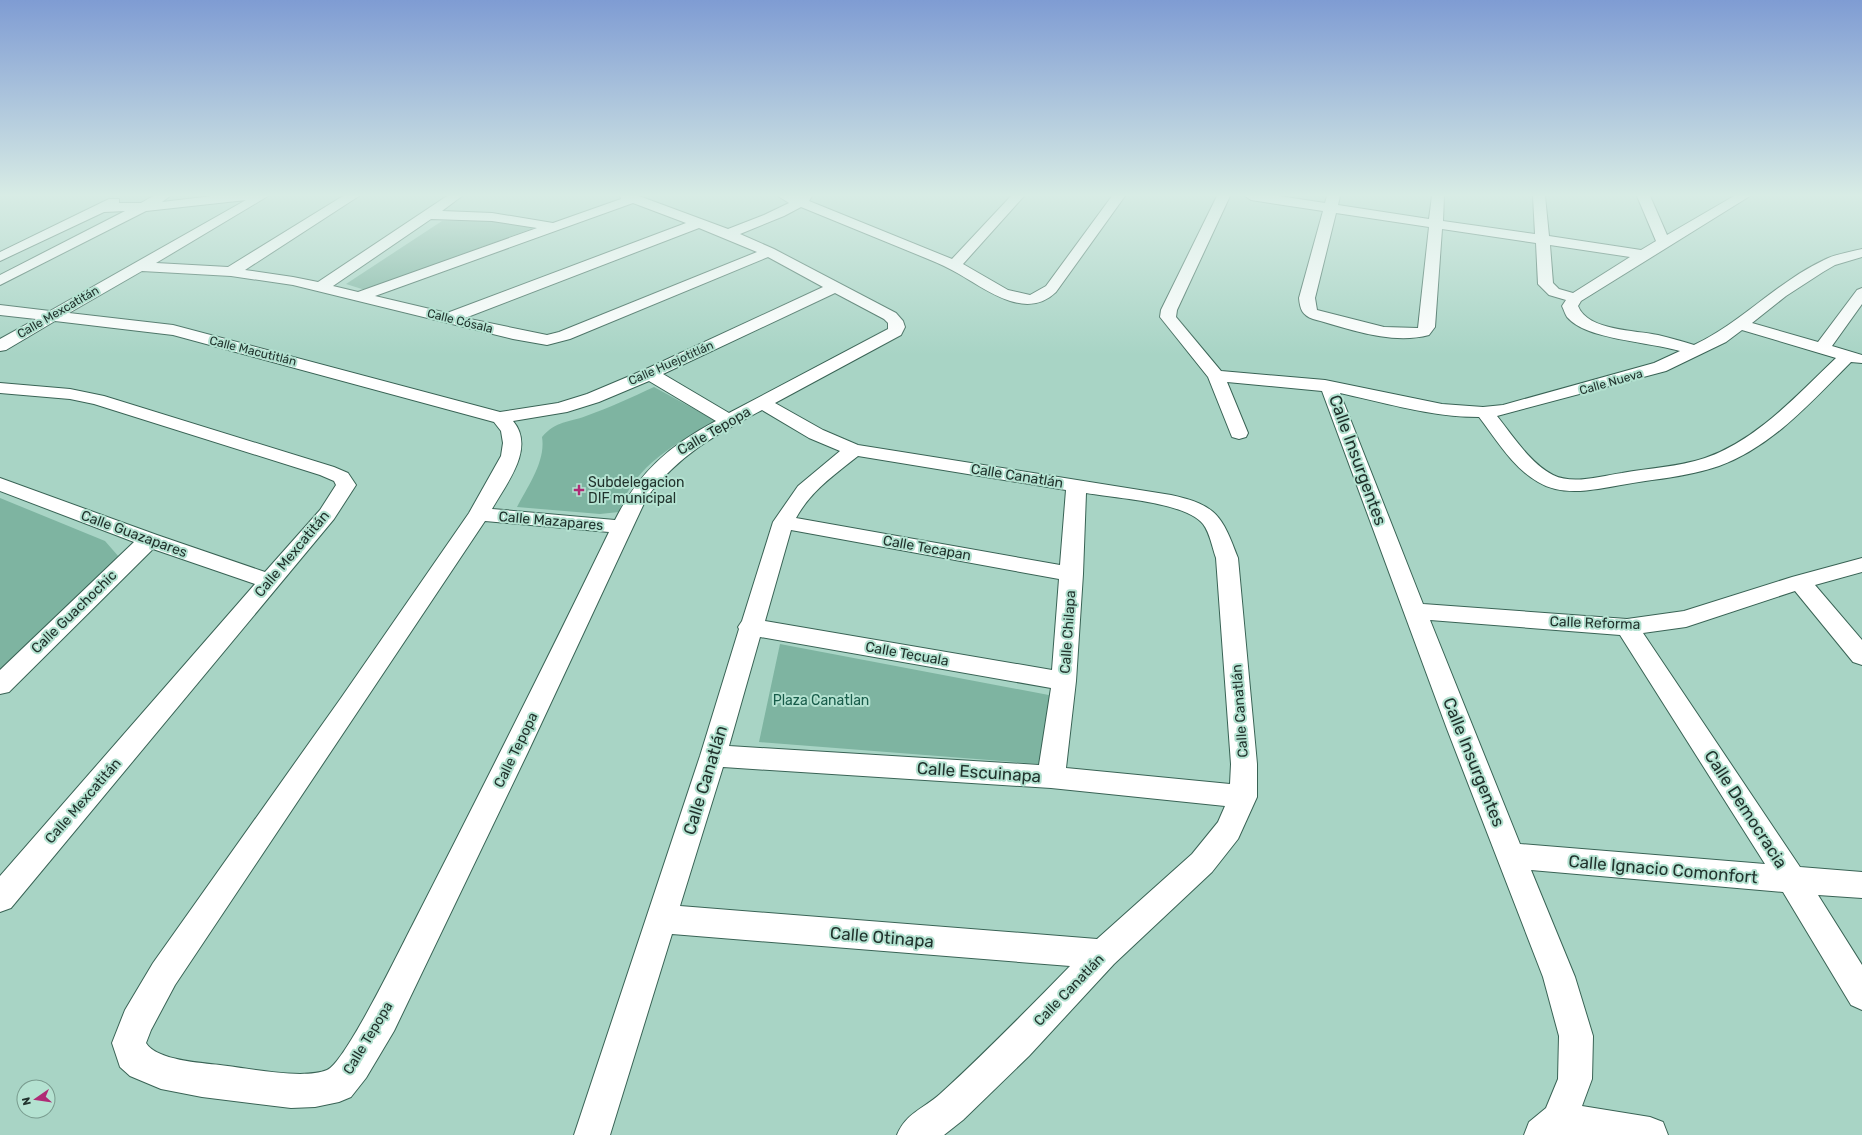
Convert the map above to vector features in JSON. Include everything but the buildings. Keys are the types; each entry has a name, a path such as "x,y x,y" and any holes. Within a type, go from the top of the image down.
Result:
{"street":[{"path":"0,257 17,249"},
{"path":"0,281 61,249"},
{"name":"Calle Mexcatitán","path":"0,346 168,249"},
{"path":"231,272 268,249"},
{"path":"321,287 378,249"},
{"path":"358,297 492,249"},
{"path":"450,318 631,249"},
{"path":"762,249 835,287"},
{"path":"917,249 954,265 1012,297 1023,300 1035,300 1043,296 1051,289 1080,249"},
{"path":"954,265 969,249"},
{"path":"1199,249 1168,317 1216,376 1239,433"},
{"path":"1319,249 1307,298 1308,308 1312,313 1319,316 1398,333 1423,332 1427,327 1434,249"},
{"path":"1544,249 1548,287 1558,294 1575,298"},
{"path":"1604,249 1645,255"},
{"path":"1654,249 1575,298 1571,302 1570,310 1574,316 1589,324 1614,333 1659,340 1696,351"},
{"name":"Calle Cósala","path":"138,266 231,272 321,287 358,297 547,340 582,330 769,252"},
{"name":"Calle Nueva","path":"1216,376 1331,388 1444,410 1485,413 1529,404 1660,368 1720,340 1742,325 1781,292 1830,262 1862,254"},
{"name":"Calle Tepopa","path":"500,418 510,430 512,443 511,456 480,514 283,804 164,974 145,1006 129,1043 132,1055 142,1064 161,1072 202,1080 291,1091 315,1090 338,1085 354,1066 382,1019 515,752 637,496 653,474 674,455 699,437 895,332 897,327 896,321 890,316 835,287"},
{"name":"Calle Huejotitlán","path":"500,418 561,408 593,398 650,374 835,287"},
{"path":"1822,348 1862,293"},
{"name":"Calle Macutitlán","path":"0,310 50,317 173,330 500,418"},
{"path":"1742,325 1855,358"},
{"path":"1485,413 1535,472 1547,480 1563,484 1580,485 1670,471 1698,465 1723,457 1743,447 1765,431 1855,358"},
{"path":"650,374 729,421"},
{"name":"Calle Mexcatitán","path":"0,388 70,394 98,400 327,471 341,477 346,485 340,497 270,581 0,898"},
{"name":"Calle Insurgentes","path":"1331,388 1331,393 1415,611 1559,977 1576,1036 1575,1079 1551,1127"},
{"name":"Calle Canatlán","path":"762,404 816,434 854,450 1168,501 1194,508 1209,519 1220,538 1226,558 1233,614 1244,764 1243,796 1228,830 1202,863 1103,954 1012,1049 951,1108 914,1135"},
{"name":"Calle Canatlán","path":"592,1135 713,756 750,627 783,522 790,507 805,489 854,450"},
{"name":"Calle Guazapares","path":"0,484 149,540 270,581"},
{"name":"Calle Chilapa","path":"1051,777 1064,681 1072,574 1076,486"},
{"name":"Calle Mazapares","path":"480,514 622,527"},
{"name":"Calle Tecapan","path":"783,522 1072,574"},
{"name":"Calle Guachochic","path":"0,685 149,540"},
{"name":"Calle Reforma","path":"1415,611 1627,626 1686,619 1800,582 1862,565"},
{"path":"1800,582 1862,656"},
{"name":"Calle Democracia","path":"1627,626 1792,880 1862,994"},
{"name":"Calle Tecuala","path":"750,627 1064,681"},
{"name":"Calle Escuinapa","path":"713,756 1051,777 1243,796"},
{"name":"Calle Ignacio Comonfort","path":"1511,856 1862,885"},
{"name":"Calle Otinapa","path":"662,919 1103,954"},
{"path":"1551,1127 1650,1135"}],"green space":[{"path":"399,249 476,249 365,290 346,284"},
{"path":"654,387 716,421 671,448 645,469 635,481 619,512 600,514 517,507 539,464 543,446 542,437 547,432 558,425 603,410"},
{"path":"0,498 105,541 119,557 0,672"},
{"name":"Plaza Canatlan","path":"780,644 1054,696 1039,764 759,742"}],"place":[{"name":"Subdelegacion DIF municipal","path":"579,490"}]}
